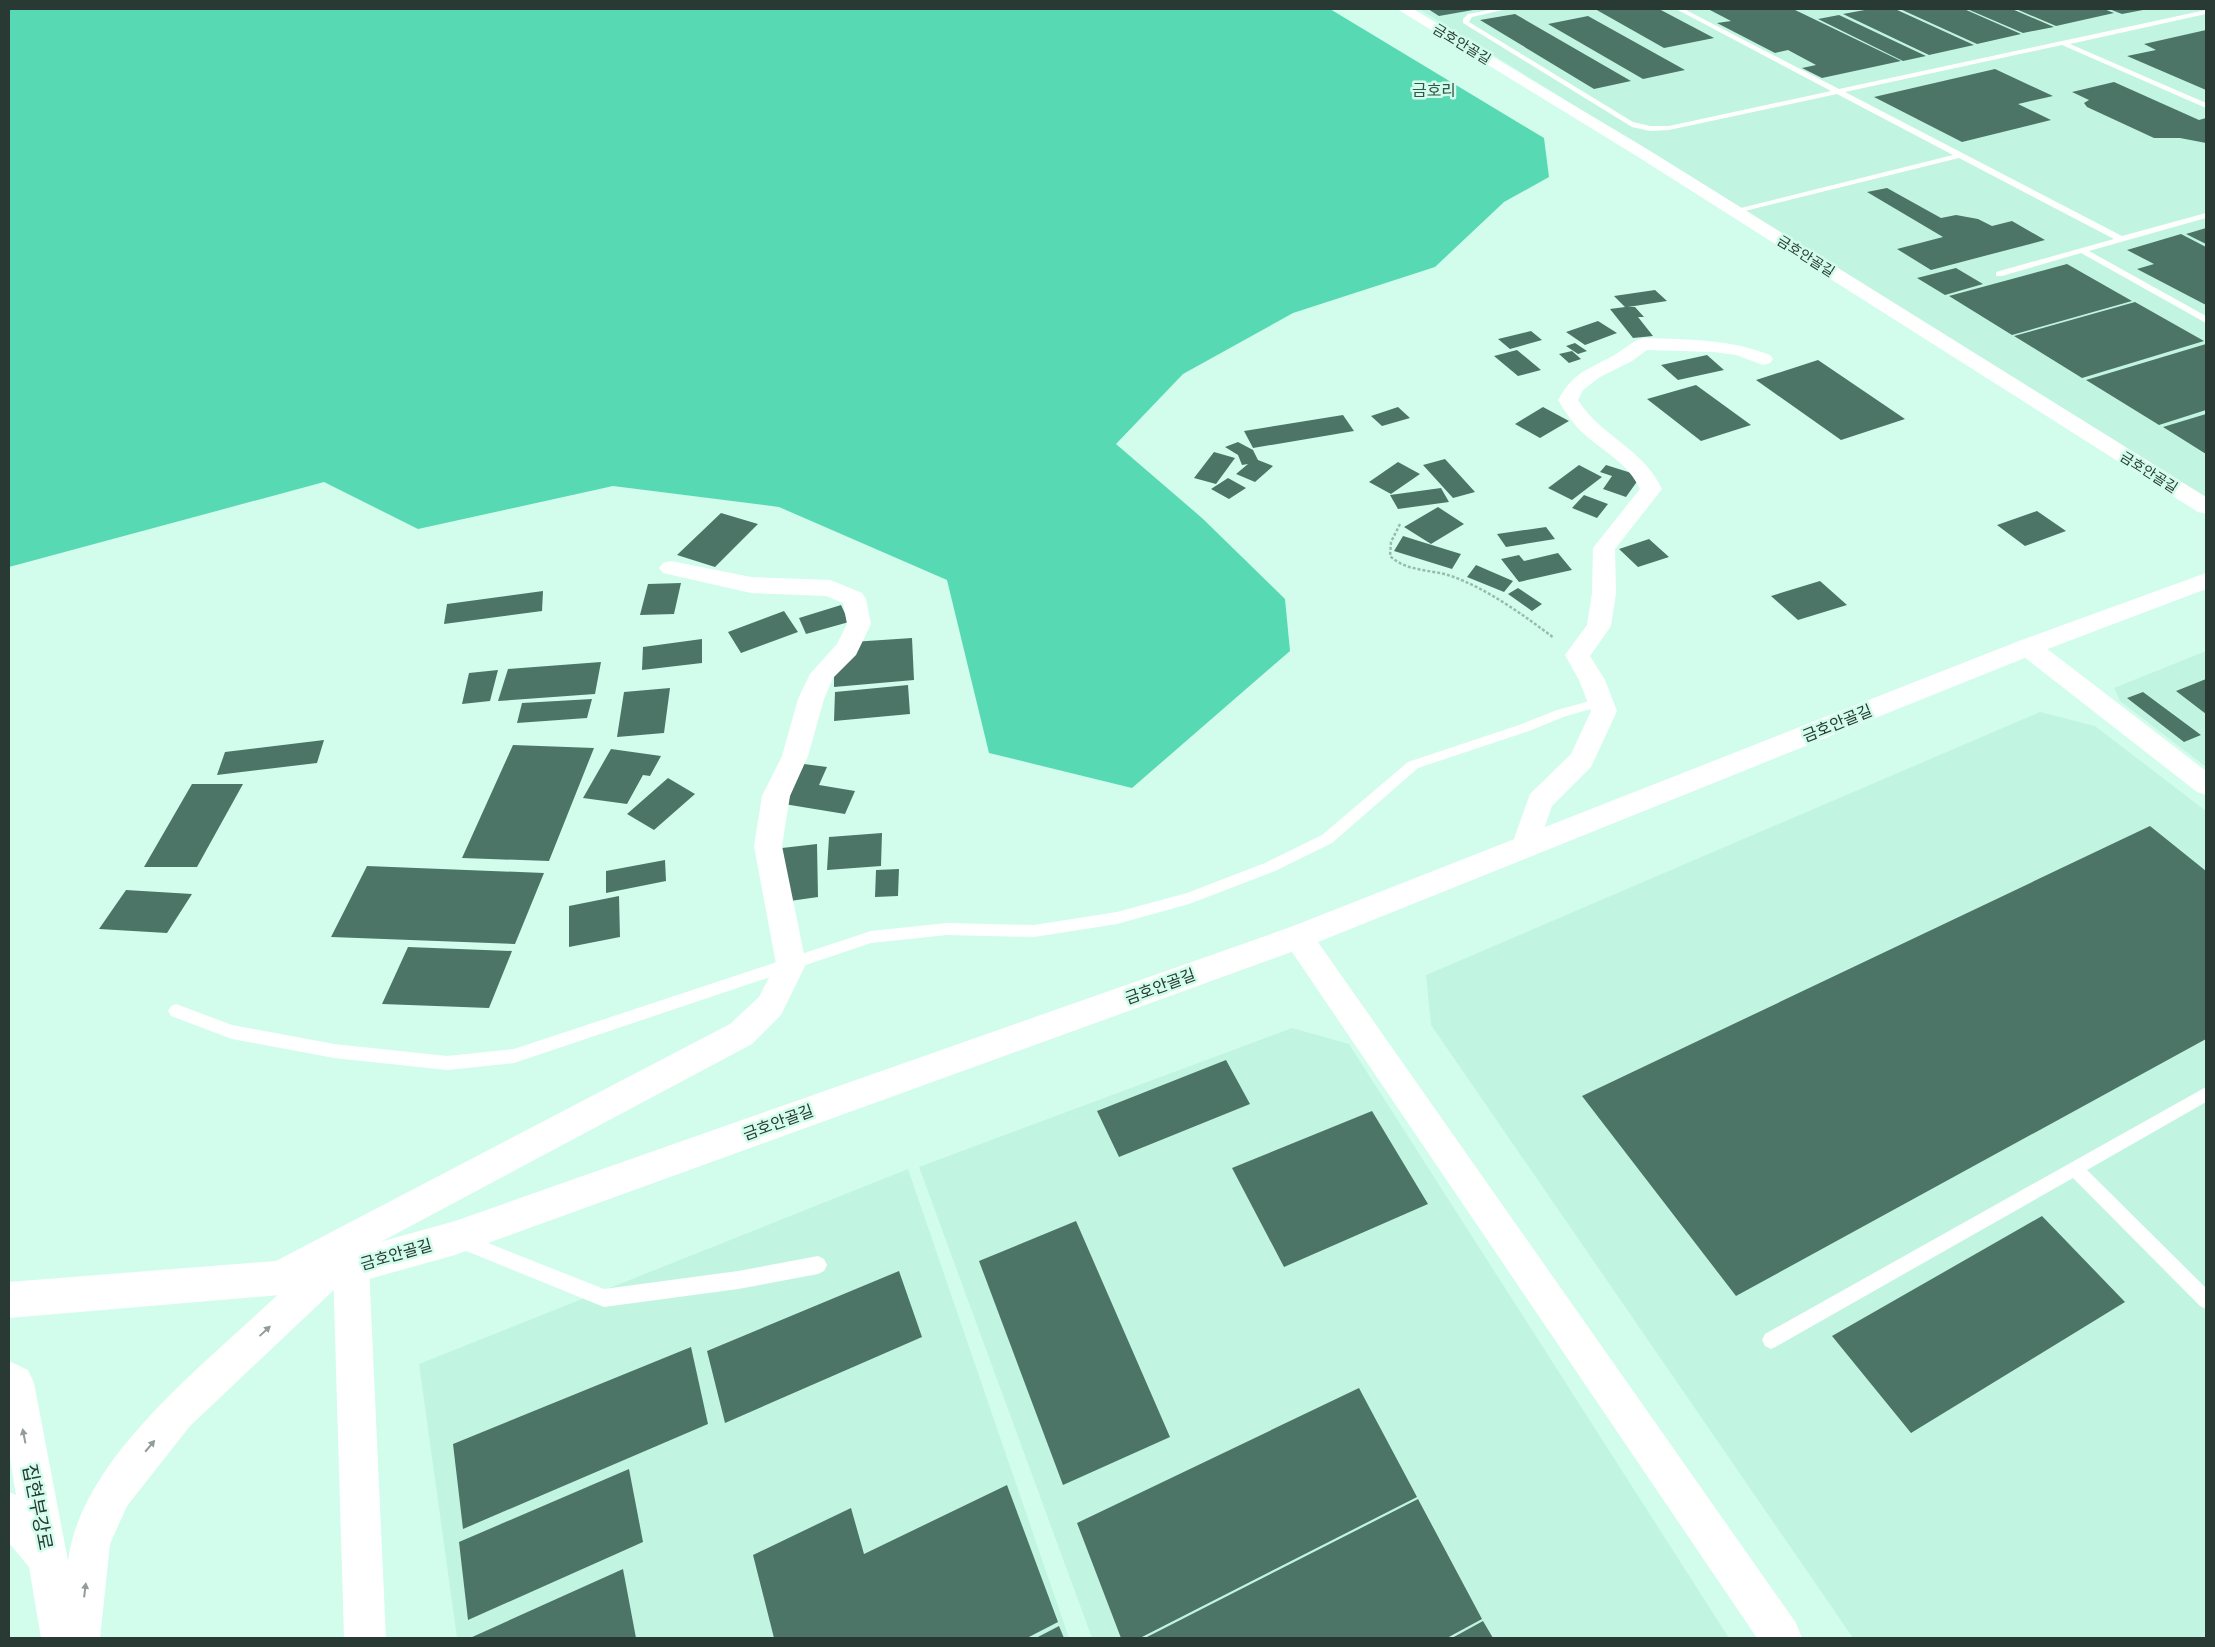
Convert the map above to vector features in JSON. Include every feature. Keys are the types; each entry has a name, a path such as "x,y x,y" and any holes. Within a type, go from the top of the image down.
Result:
{"street":[{"name":"금호안골길","path":"1404,9 1736,212 2206,507"},
{"path":"1525,847 1540,801 1582,760 1604,711 1592,680 1577,655 1599,626 1604,593 1604,548 1651,489 1646,476 1620,450 1585,424 1568,400 1575,387 1593,373 1625,357 1643,344 1714,346 1740,350 1763,359"},
{"path":"281,1277 741,1034 770,1006 791,964 768,846 776,796 795,756 811,699 822,674 847,649 859,624 854,599 830,588 751,585 671,568"},
{"name":"금호안골길","path":"9,1300 281,1277 338,1270 455,1238 1298,937 2028,648 2206,581"},
{"path":"2028,648 2206,785"},
{"path":"1298,937 1782,1638"},
{"path":"79,1638 90,1542 113,1492 177,1414 338,1270"},
{"path":"338,1270 364,1638"},
{"name":"집현부강로","path":"9,1379 14,1383 62,1638"},
{"path":"9,1512 48,1559"}],"lane":[{"path":"1504,9 1470,15 1466,22 1630,124 1642,128 1669,128 2065,44 2206,12"},
{"path":"1679,9 2121,239"},
{"path":"2065,44 2206,106"},
{"path":"1736,212 1961,156"},
{"path":"1999,274 2206,215"},
{"path":"2082,250 2206,320"},
{"path":"176,1011 232,1032 334,1051 447,1063 514,1056 871,937 947,929 1034,931 1117,918 1189,898 1270,867 1327,839 1413,765 1524,728 1562,713 1600,702"},
{"path":"1771,1340 2206,1094"},
{"path":"2074,1168 2206,1300"},
{"path":"455,1238 604,1298 738,1280 818,1266"}],"path":[{"path":"1400,524 1391,542 1390,556 1400,566 1451,576 1480,590 1533,622 1577,655"}],"shaded area":[{"path":"1419,9 2206,9 2206,499"},
{"path":"2206,651 2206,767 2120,701 2114,688"},
{"path":"2040,712 2095,726 2206,811 2206,1638 1853,1638 1431,1025 1426,975"},
{"path":"1292,1028 1349,1044 1729,1638 1092,1638 919,1167"},
{"path":"908,1169 1069,1638 457,1638 419,1364"}],"green space":[{"path":"9,9 1330,9 1544,138 1549,177 1504,202 1435,267 1293,313 1183,374 1116,444 1202,518 1285,599 1290,651 1132,788 989,753 947,580 779,507 613,486 418,529 324,482 9,567"}],"building":[{"path":"1428,9 1473,9 1473,10 1439,16"},
{"path":"1595,9 1659,9 1714,38 1664,48"},
{"path":"1708,9 1793,9 1901,61 1822,78 1802,68 1816,65 1788,50 1775,53 1717,23 1731,21"},
{"path":"1870,9 1895,9 1974,45 1929,55 1843,14"},
{"path":"1900,9 1964,9 2021,34 1977,44"},
{"path":"1967,9 2012,9 2054,27 2023,33"},
{"path":"2016,9 2104,9 2114,13 2056,26"},
{"path":"2109,9 2143,9 2143,10 2122,14"},
{"path":"1515,14 1631,81 1594,89 1480,20"},
{"path":"1839,15 1926,56 1903,61 1818,19"},
{"path":"1588,16 1685,70 1643,79 1548,24"},
{"path":"2206,30 2206,90 2127,56 2156,50 2144,44"},
{"path":"1995,69 2053,96 2018,104 2051,120 1962,142 1874,97"},
{"path":"2114,82 2199,120 2206,118 2206,143 2180,138 2154,138 2087,107 2084,103 2089,100 2072,92"},
{"path":"1887,188 1941,218 1956,215 1978,219 1992,226 2012,221 2045,240 1931,270 1897,249 1943,237 1867,192"},
{"path":"2206,228 2206,244 2186,234"},
{"path":"2181,234 2206,247 2206,305 2137,269 2154,264 2127,250"},
{"path":"2067,264 2132,301 2012,335 1949,296"},
{"path":"1956,268 1983,284 1945,295 1917,278"},
{"path":"1655,290 1667,301 1628,307 1635,307 1644,317 1638,317 1653,336 1633,338 1610,309 1625,307 1614,296"},
{"path":"2135,302 2204,341 2082,378 2014,336"},
{"path":"1598,321 1617,333 1585,345 1566,332"},
{"path":"1531,331 1542,340 1510,349 1498,339"},
{"path":"1575,343 1587,351 1578,354 1566,346"},
{"path":"2206,344 2206,410 2159,425 2086,380"},
{"path":"1517,350 1541,370 1518,376 1494,356"},
{"path":"1572,351 1581,359 1569,363 1559,354"},
{"path":"1707,355 1724,370 1678,380 1661,365"},
{"path":"1818,360 1905,419 1841,440 1756,380"},
{"path":"1696,385 1751,425 1701,441 1647,399"},
{"path":"1398,407 1410,418 1382,426 1371,416"},
{"path":"1543,407 1569,421 1540,438 1515,424"},
{"path":"2206,414 2206,454 2163,427"},
{"path":"1343,415 1354,431 1253,448 1244,431"},
{"path":"1238,442 1253,450 1258,460 1273,466 1255,482 1236,474 1248,464 1242,465 1238,455 1225,447"},
{"path":"1214,452 1235,458 1216,484 1194,478"},
{"path":"1445,459 1475,492 1453,498 1423,465"},
{"path":"1398,462 1420,474 1391,494 1369,482"},
{"path":"1579,465 1602,477 1572,500 1548,488"},
{"path":"1606,465 1641,476 1626,497 1603,489 1612,476 1600,472"},
{"path":"1228,478 1246,488 1229,499 1211,489"},
{"path":"1441,488 1449,502 1398,509 1390,495"},
{"path":"1584,495 1608,504 1597,518 1572,508"},
{"path":"1438,507 1464,524 1431,544 1404,527"},
{"path":"2037,511 2066,531 2025,546 1997,525"},
{"path":"721,513 758,524 715,567 677,555"},
{"path":"1546,527 1555,539 1506,547 1497,534"},
{"path":"1403,536 1461,554 1452,569 1394,551"},
{"path":"1649,539 1669,557 1638,567 1619,549"},
{"path":"1558,553 1572,570 1519,582 1501,559 1519,555 1524,561"},
{"path":"1476,565 1513,581 1504,592 1467,577"},
{"path":"1820,581 1847,605 1798,620 1771,596"},
{"path":"681,583 674,614 640,615 648,584"},
{"path":"1518,588 1542,604 1532,611 1508,594"},
{"path":"543,591 542,611 444,624 447,604"},
{"path":"841,605 849,622 806,634 799,618"},
{"path":"784,611 798,632 741,653 728,632"},
{"path":"912,638 914,680 834,687 834,672 852,642"},
{"path":"702,639 702,663 642,670 643,647"},
{"path":"601,662 595,694 498,701 508,669"},
{"path":"498,670 490,701 462,704 469,673"},
{"path":"2206,679 2206,714 2176,691"},
{"path":"908,685 910,714 834,721 835,692"},
{"path":"670,688 664,733 617,737 624,692"},
{"path":"2143,692 2201,735 2184,742 2127,698"},
{"path":"592,699 587,718 517,723 522,703"},
{"path":"324,740 317,763 217,775 225,752"},
{"path":"513,745 594,748 549,861 462,858"},
{"path":"611,749 661,756 650,776 643,775 627,804 583,798"},
{"path":"804,764 827,767 819,785 855,791 845,814 784,804"},
{"path":"668,778 695,794 654,830 627,814"},
{"path":"192,784 243,784 197,867 144,867"},
{"path":"2150,826 2206,871 2206,1039 1736,1296 1582,1096"},
{"path":"882,833 881,866 827,870 829,837"},
{"path":"817,844 818,897 783,902 782,848"},
{"path":"665,860 666,881 606,893 606,871"},
{"path":"367,866 544,873 515,944 331,937"},
{"path":"899,869 898,896 875,897 876,870"},
{"path":"126,890 192,894 167,933 99,929"},
{"path":"619,896 620,937 569,947 569,906"},
{"path":"408,947 512,951 489,1008 382,1004"},
{"path":"1226,1060 1250,1104 1119,1157 1097,1111"},
{"path":"1372,1111 1428,1204 1284,1267 1232,1168"},
{"path":"2042,1216 2125,1302 1911,1433 1832,1336"},
{"path":"1076,1221 1170,1437 1063,1485 979,1261"},
{"path":"899,1271 922,1337 725,1423 707,1351"},
{"path":"691,1347 708,1424 463,1529 453,1444"},
{"path":"1359,1388 1417,1497 1140,1638 1121,1638 1077,1523"},
{"path":"629,1469 643,1542 468,1620 459,1542"},
{"path":"1007,1485 1058,1622 1027,1638 774,1638 753,1555 851,1508 864,1554"},
{"path":"1418,1499 1482,1619 1447,1638 1145,1638"},
{"path":"623,1569 636,1638 470,1638"},
{"path":"1483,1621 1493,1638 1452,1638"},
{"path":"1059,1626 1064,1638 1036,1638"}],"district":[{"name":"금호리","path":"1434,90"}]}
